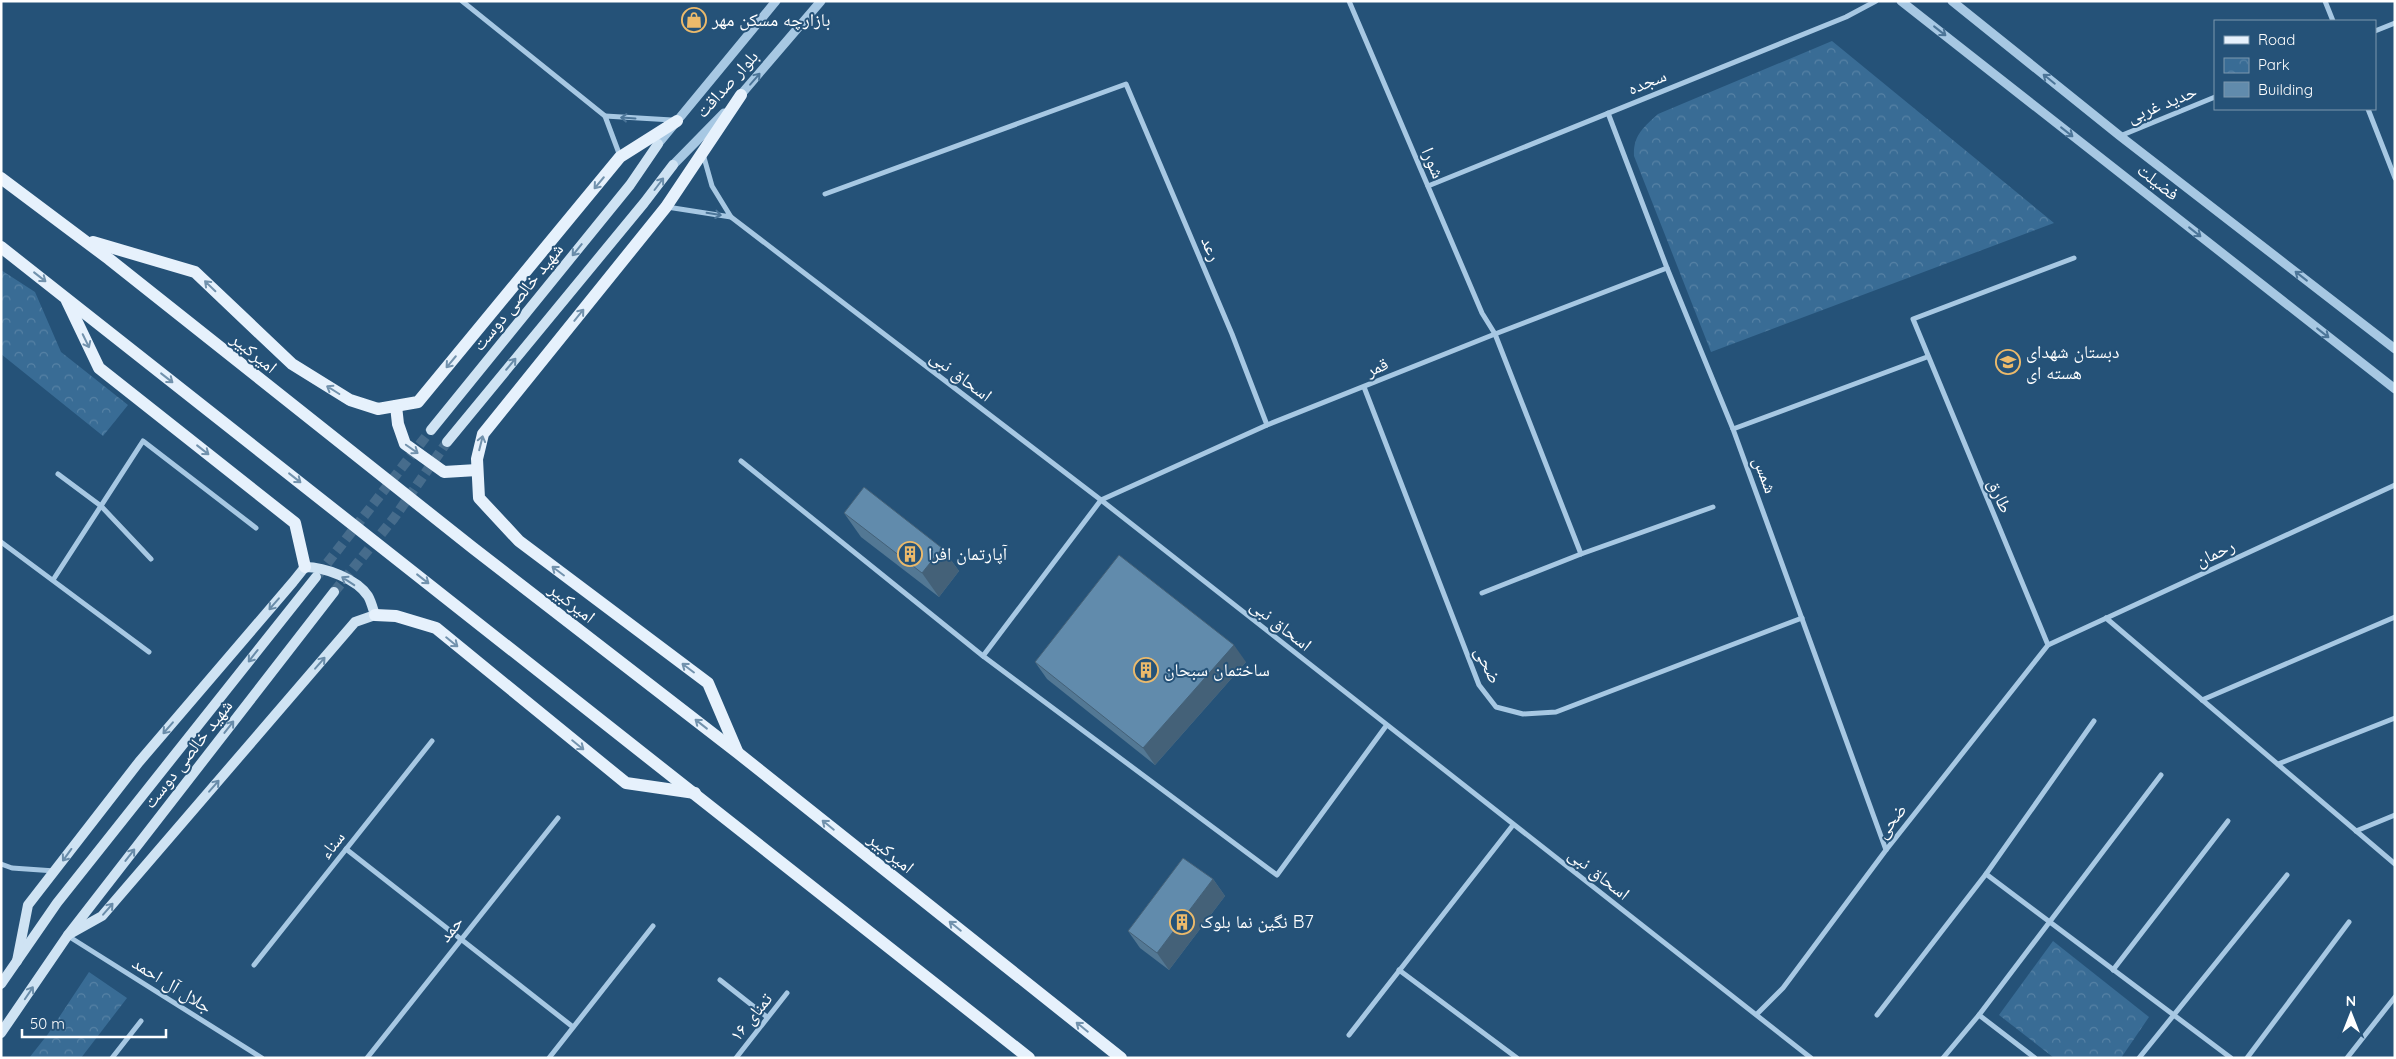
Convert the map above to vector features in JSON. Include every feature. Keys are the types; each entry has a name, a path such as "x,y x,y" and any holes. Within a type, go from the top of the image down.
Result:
{"main road":[{"path":"738,753 708,683 519,541 479,498 477,459 483,434 666,207 741,95"},
{"path":"84,240 195,272 292,364 350,400 378,409 418,402 620,157 677,121"},
{"name":"شهید خالصی دوست","path":"432,430 630,185 658,144"},
{"name":"شهید خالصی دوست","path":"447,442 674,165"},
{"name":"امیرکبیر","path":"1,178 84,240 465,542 738,753 1120,1058"},
{"path":"1,247 1029,1058"},
{"path":"65,297 99,368 295,523 305,567"},
{"path":"396,406 398,424 405,444 444,472 477,470"},
{"path":"17,961 28,905 138,762 305,567 318,567 347,578 368,596 375,615"},
{"name":"شهید خالصی دوست","path":"1,984 57,903 316,577"},
{"name":"شهید خالصی دوست","path":"1,1034 68,936 334,592"},
{"path":"68,936 102,916 355,622 375,615 396,616 436,628 626,783 695,793"}],"street":[{"path":"462,1 605,116 620,157"},
{"name":"بلوار صداقت","path":"658,144 776,1"},
{"name":"بلوار صداقت","path":"674,165 741,95 821,1"},
{"name":"شورا","path":"1349,1 1482,312 1495,334 1581,554"},
{"name":"سجده","path":"1428,186 1846,17 1876,1"},
{"name":"فضیلت","path":"1901,1 2395,389"},
{"name":"فضیلت","path":"1952,1 2120,136 2395,349"},
{"path":"2325,1 2333,20"},
{"path":"2376,31 2395,23"},
{"name":"رعد","path":"825,194 1126,84 1232,334 1267,425"},
{"name":"حدید غربی","path":"2120,136 2214,97"},
{"path":"2368,110 2395,178"},
{"name":"شمس","path":"1608,113 1667,268 1733,429 1886,850"},
{"path":"605,116 677,121"},
{"path":"703,153 712,186 731,217"},
{"path":"666,207 731,217"},
{"name":"اسحاق نبی","path":"731,217 1100,500 1811,1058"},
{"name":"طارق","path":"2048,645 1927,357 1914,319 2074,258"},
{"name":"قمر","path":"1100,500 1267,425 1667,268"},
{"path":"1733,429 1927,357"},
{"name":"ضحی","path":"1364,387 1479,685 1496,707 1523,714 1556,712 1802,618"},
{"path":"53,580 143,441 256,528"},
{"path":"741,462 983,656 1277,875 1386,726"},
{"path":"58,474 101,506 151,559"},
{"name":"رحمان","path":"2048,645 2395,485"},
{"path":"983,656 1100,500"},
{"path":"1482,594 1581,554 1713,507"},
{"path":"1,542 149,652"},
{"path":"2202,700 2395,617"},
{"path":"2106,618 2395,864"},
{"name":"ضحی","path":"1756,1014 1783,988 1886,850 2048,645"},
{"path":"2278,764 2395,718"},
{"path":"1877,1015 1986,874 2094,721"},
{"name":"سناء","path":"254,965 432,742"},
{"path":"1943,1058 1979,1015 2161,775"},
{"path":"2356,831 2395,815"},
{"name":"حمد","path":"367,1058 558,818"},
{"path":"2113,970 2228,821"},
{"path":"1348,1035 1513,825"},
{"path":"346,849 573,1027"},
{"path":"1,864 12,868 55,871"},
{"path":"1986,874 2231,1058"},
{"path":"2139,1058 2287,875"},
{"path":"2247,1058 2349,922"},
{"path":"548,1058 653,926"},
{"name":"جلال آل احمد","path":"68,936 262,1058"},
{"path":"1399,970 1517,1058"},
{"path":"720,980 767,1017"},
{"name":"تمنای ۱۶","path":"736,1058 787,993"},
{"path":"2347,1058 2395,997"},
{"path":"1979,1015 2035,1058"},
{"path":"112,1058 141,1021"}],"green space":[{"path":"1832,41 2054,223 1711,352 1634,156 1635,142 1644,127 1658,114"},
{"path":"1,270 35,292 61,352 128,405 103,436 1,354"},
{"path":"2053,941 2149,1017 2121,1058 2054,1058 1999,1015"},
{"path":"89,972 127,998 81,1058 29,1058 48,1034"}],"building":[{"path":"864,487 942,548 922,573 844,513"},
{"name":"ساختمان سبحان","path":"1119,555 1234,645 1143,748 1035,662"},
{"path":"1183,858 1213,879 1157,953 1128,931"}],"tunnel":[{"path":"318,575 431,430"},
{"path":"334,592 394,518 447,442"}],"place":[{"name":"بازارچه مسکن مهر","path":"694,20"},
{"name":"دبستان شهدای هسته ای","path":"2008,362"},
{"name":"آپارتمان افرا","path":"910,554"},
{"name":"ساختمان سبحان","path":"1146,670"},
{"name":"نگین نما بلوک B7","path":"1182,922"}]}
